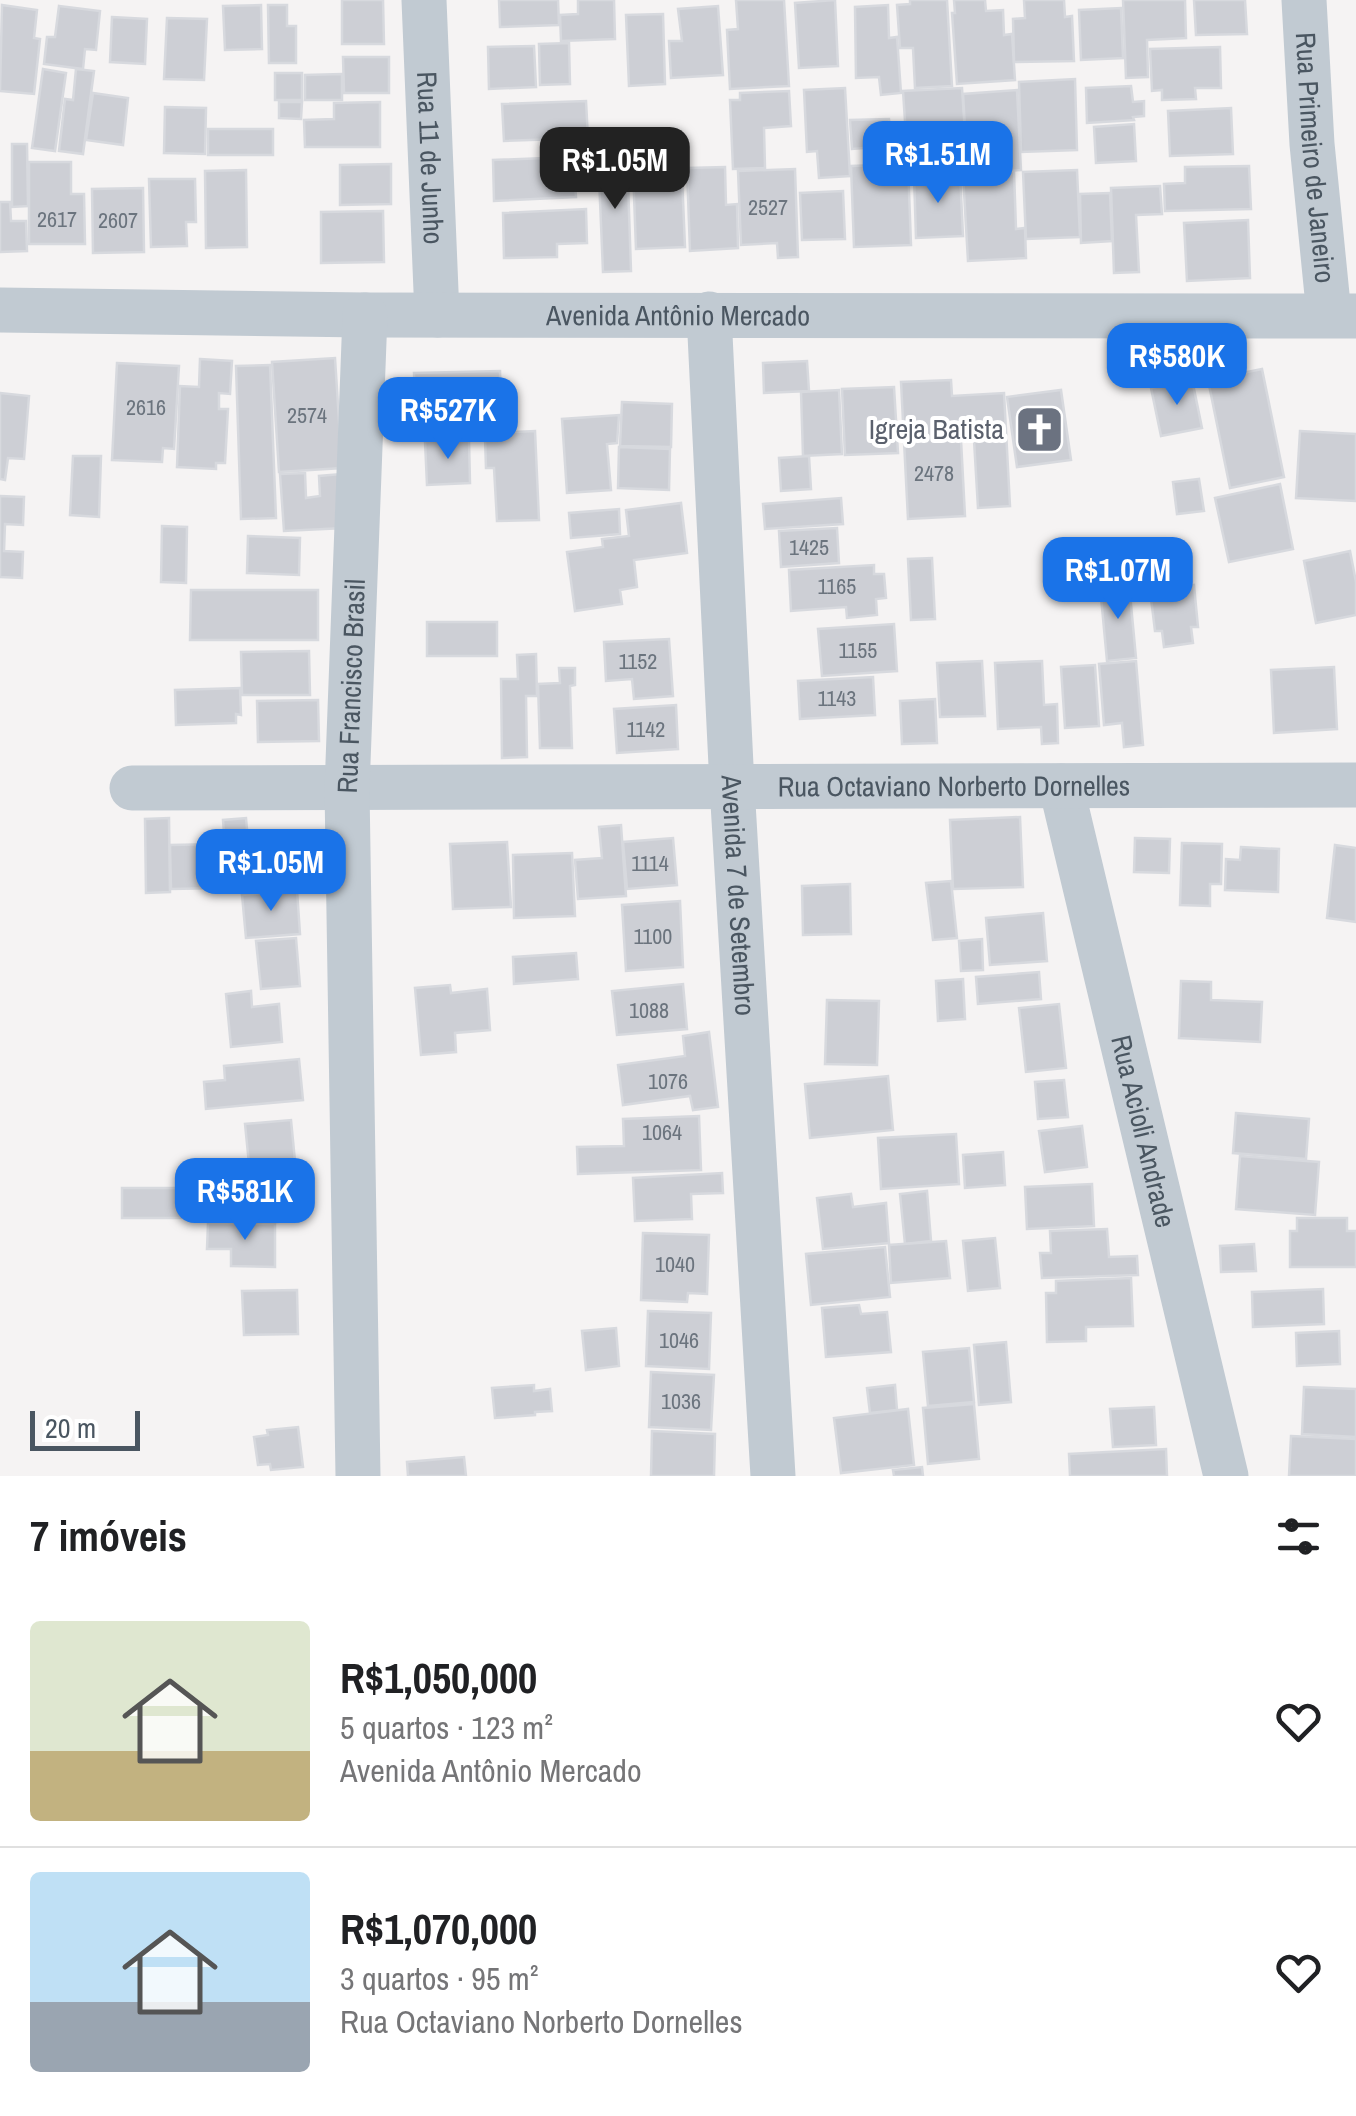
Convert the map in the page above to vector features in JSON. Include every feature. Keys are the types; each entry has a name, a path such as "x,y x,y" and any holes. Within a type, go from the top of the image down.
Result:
{"street":[{"name":"Rua 11 de Junho","path":"424,0 437,315"},
{"name":"Rua Primeiro de Janeiro","path":"1304,0 1312,144 1342,315"},
{"name":"Avenida Antônio Mercado","path":"0,310 365,315 1342,315"},
{"name":"Avenida 7 de Setembro","path":"709,314 773,1476"},
{"name":"Rua Francisco Brasil","path":"358,1476 348,788 365,315"},
{"name":"Rua Octaviano Norberto Dornelles","path":"132,788 1356,785"},
{"name":"Rua Acioli Andrade","path":"1062,786 1226,1476"}],"building":[{"path":"342,0 383,0 384,44 342,44"},
{"path":"499,0 558,0 559,25 500,27"},
{"path":"578,0 614,0 615,39 561,41 560,15 578,14"},
{"path":"736,0 784,0 789,86 730,89 727,30 738,29"},
{"path":"835,0 838,66 799,68 795,3"},
{"path":"910,0 947,0 952,86 915,88 913,48 900,48 897,5 910,4"},
{"path":"954,0 985,0 986,11 1003,10 1004,35 1012,34 1015,80 957,84"},
{"path":"1024,0 1064,0 1065,17 1072,16 1074,61 1014,62 1013,19 1025,18"},
{"path":"1123,0 1185,0 1186,38 1147,40 1148,77 1126,78"},
{"path":"1194,0 1245,0 1247,34 1196,35"},
{"path":"2,5 37,10 34,38 40,39 34,94 0,91"},
{"path":"261,5 262,49 225,50 223,6"},
{"path":"268,5 287,5 287,26 296,26 296,63 269,63"},
{"path":"888,5 889,38 897,37 901,93 881,95 879,77 856,78 855,7"},
{"path":"59,6 100,11 96,50 85,49 83,69 44,64 47,37 55,37"},
{"path":"718,6 723,75 671,78 669,41 682,41 678,9"},
{"path":"1121,8 1123,58 1081,60 1079,10"},
{"path":"663,14 665,84 629,86 626,15"},
{"path":"112,17 147,19 145,64 110,62"},
{"path":"167,18 207,19 204,80 164,79"},
{"path":"569,43 570,84 540,85 539,44"},
{"path":"534,46 536,87 489,89 488,47"},
{"path":"1220,47 1221,88 1195,88 1196,99 1162,100 1162,90 1152,91 1150,49"},
{"path":"343,57 389,57 389,93 344,93"},
{"path":"43,69 66,73 55,151 32,148"},
{"path":"76,69 94,71 83,154 59,151 65,99 73,100"},
{"path":"275,73 302,73 302,100 275,100"},
{"path":"342,74 342,100 305,100 305,75"},
{"path":"1075,79 1077,150 1021,152 1019,82"},
{"path":"1131,86 1133,102 1144,101 1144,116 1087,123 1086,88"},
{"path":"845,88 850,176 819,178 817,151 807,152 804,90"},
{"path":"962,88 966,147 907,151 903,91"},
{"path":"1017,90 1021,170 977,172 974,126 965,127 963,94"},
{"path":"789,91 791,126 764,128 765,168 733,169 730,100 740,100 740,93"},
{"path":"93,93 128,98 123,145 86,140"},
{"path":"586,101 588,138 504,141 502,104"},
{"path":"279,102 302,102 301,119 279,118"},
{"path":"380,102 380,147 305,147 304,120 334,119 334,103"},
{"path":"165,107 206,108 205,154 164,153"},
{"path":"1231,108 1233,154 1170,156 1168,111"},
{"path":"889,119 891,146 852,149 850,120"},
{"path":"1134,124 1136,161 1096,163 1094,127"},
{"path":"208,129 273,129 273,155 208,155"},
{"path":"12,144 27,144 28,206 12,207"},
{"path":"627,152 631,271 603,272 598,153"},
{"path":"681,152 685,247 636,249 633,169 641,169 641,154"},
{"path":"595,156 595,182 575,183 576,197 494,201 493,160"},
{"path":"29,162 71,162 71,194 84,194 85,244 29,244"},
{"path":"391,164 391,204 340,205 340,165"},
{"path":"908,164 911,245 854,247 851,166"},
{"path":"1249,166 1251,209 1165,211 1164,184 1185,183 1185,167"},
{"path":"725,167 726,205 737,204 738,248 690,251 687,168"},
{"path":"795,169 798,257 778,258 777,243 741,245 738,171"},
{"path":"246,170 247,247 206,248 205,171"},
{"path":"1077,170 1080,237 1026,239 1023,172"},
{"path":"1014,171 1016,229 1025,228 1026,258 968,261 963,174"},
{"path":"960,173 963,236 916,238 914,175"},
{"path":"149,179 195,179 196,222 186,222 187,246 151,247"},
{"path":"1160,186 1162,214 1136,215 1139,272 1114,273 1111,188"},
{"path":"143,188 144,252 93,253 92,189"},
{"path":"843,191 845,239 802,240 800,193"},
{"path":"1110,193 1112,241 1081,243 1080,194"},
{"path":"0,202 10,202 11,221 26,221 27,251 0,252"},
{"path":"586,209 587,243 557,244 557,257 504,258 503,213"},
{"path":"383,211 384,262 321,263 321,212"},
{"path":"1248,220 1250,278 1187,281 1184,223"},
{"path":"335,358 342,468 279,472 272,362"},
{"path":"200,359 232,361 230,394 219,393 219,409 228,409 225,463 216,463 216,469 177,467 180,386 199,387"},
{"path":"807,361 809,391 764,393 763,363"},
{"path":"117,363 179,366 174,449 163,448 162,462 112,460"},
{"path":"270,365 276,518 241,519 236,366"},
{"path":"1262,369 1284,477 1230,488 1208,380"},
{"path":"500,371 501,402 486,402 488,434 430,436 429,404 415,404 414,373"},
{"path":"1192,379 1202,428 1161,436 1151,388"},
{"path":"951,380 952,396 1004,393 1010,506 978,508 974,440 961,440 965,516 908,519 901,382"},
{"path":"894,387 898,453 845,455 842,389"},
{"path":"839,390 842,454 803,456 801,392"},
{"name":"Igreja Batista","path":"1061,390 1071,460 1017,467 1007,397"},
{"path":"0,393 29,396 24,459 8,458 5,480 0,479"},
{"path":"622,402 672,404 671,447 620,446"},
{"path":"619,415 617,443 607,444 611,490 567,493 562,419"},
{"path":"535,431 539,520 497,521 494,468 486,468 485,437 493,437 493,433"},
{"path":"1300,431 1356,434 1356,501 1296,498"},
{"path":"469,440 470,483 427,485 425,441"},
{"path":"619,447 670,449 669,490 618,488"},
{"path":"73,456 101,456 99,517 70,515"},
{"path":"809,456 811,489 781,491 779,458"},
{"path":"305,473 306,498 320,496 319,476 341,474 344,528 284,531 280,474"},
{"path":"1199,479 1204,511 1177,514 1173,482"},
{"path":"1280,484 1293,549 1229,562 1215,498"},
{"path":"0,496 24,497 23,525 5,524 4,551 23,552 22,578 0,577"},
{"path":"841,498 843,524 765,529 763,504"},
{"path":"681,503 687,553 634,560 637,587 620,590 622,604 575,611 567,552 603,547 602,539 629,536 626,510"},
{"path":"619,509 620,534 571,538 569,513"},
{"path":"162,526 187,527 186,583 161,582"},
{"path":"837,528 839,563 781,567 779,531"},
{"path":"248,536 300,538 299,575 247,573"},
{"path":"1350,551 1356,582 1356,615 1316,623 1304,561"},
{"path":"932,558 935,619 911,620 908,559"},
{"path":"874,565 874,574 884,574 886,598 876,599 877,615 847,618 846,607 791,611 789,570"},
{"path":"1129,583 1136,658 1107,661 1100,586"},
{"path":"1194,585 1198,627 1191,627 1193,643 1164,647 1162,631 1155,631 1150,590"},
{"path":"191,590 318,590 318,640 190,640"},
{"path":"427,622 497,622 497,656 427,656"},
{"path":"894,624 897,671 822,676 818,629"},
{"path":"669,639 673,696 634,699 632,679 606,681 604,642"},
{"path":"309,651 310,695 242,695 241,652"},
{"path":"536,654 537,696 526,696 527,757 502,758 501,679 518,679 517,655"},
{"path":"982,661 985,716 940,717 937,663"},
{"path":"1042,661 1044,705 1057,704 1058,743 1042,744 1041,727 998,729 995,663"},
{"path":"1136,661 1143,745 1124,747 1122,723 1104,725 1099,664"},
{"path":"1095,665 1099,726 1065,728 1061,667"},
{"path":"1334,667 1337,729 1274,733 1271,670"},
{"path":"559,668 575,668 575,685 570,686 572,748 540,748 538,684 560,683"},
{"path":"873,677 875,715 800,719 798,681"},
{"path":"240,688 241,715 236,714 236,723 176,725 175,690"},
{"path":"935,699 937,743 902,744 900,701"},
{"path":"318,700 319,741 258,742 257,701"},
{"path":"676,705 678,749 617,753 614,709"},
{"path":"1020,817 1023,887 953,889 950,820"},
{"path":"169,818 170,892 146,893 145,819"},
{"path":"246,818 248,841 291,837 296,884 240,889 240,883 228,885 223,820"},
{"path":"621,825 626,896 578,899 575,860 602,858 599,827"},
{"path":"673,838 677,885 627,889 623,842"},
{"path":"1135,838 1170,839 1169,873 1134,872"},
{"path":"507,842 511,907 453,909 450,844"},
{"path":"1182,843 1222,844 1221,884 1210,884 1210,906 1180,905"},
{"path":"221,844 222,888 171,889 170,845"},
{"path":"1335,845 1356,848 1356,922 1327,918"},
{"path":"1241,847 1279,849 1278,892 1225,890 1226,859 1240,860"},
{"path":"572,853 575,916 514,918 513,855"},
{"path":"951,881 957,938 933,940 926,883"},
{"path":"850,884 851,934 803,935 802,886"},
{"path":"297,890 300,934 246,938 242,895"},
{"path":"680,901 683,967 626,971 622,905"},
{"path":"1043,913 1047,961 990,965 986,918"},
{"path":"296,938 300,986 261,989 256,941"},
{"path":"982,939 983,970 961,971 959,941"},
{"path":"576,953 578,979 514,984 513,957"},
{"path":"1039,972 1041,999 978,1004 976,977"},
{"path":"963,979 965,1019 938,1021 936,981"},
{"path":"1181,981 1211,982 1211,1000 1262,1002 1260,1042 1179,1038"},
{"path":"683,984 687,1029 617,1035 612,991"},
{"path":"450,985 451,993 487,989 490,1030 455,1033 456,1052 421,1055 415,988"},
{"path":"251,991 252,1007 279,1004 282,1042 231,1047 226,994"},
{"path":"827,1000 879,1001 877,1065 825,1064"},
{"path":"1059,1004 1066,1068 1026,1072 1019,1008"},
{"path":"709,1032 718,1107 693,1110 690,1096 623,1105 618,1065 685,1056 683,1036"},
{"path":"299,1059 303,1100 206,1109 204,1082 225,1080 224,1066"},
{"path":"888,1076 893,1130 810,1138 805,1084"},
{"path":"1064,1080 1068,1117 1038,1119 1035,1082"},
{"path":"1236,1113 1309,1119 1306,1159 1233,1153"},
{"path":"699,1116 701,1170 578,1174 577,1147 624,1146 623,1119"},
{"path":"291,1120 295,1161 249,1164 245,1124"},
{"path":"1082,1126 1087,1167 1045,1172 1039,1131"},
{"path":"956,1134 959,1184 881,1189 878,1138"},
{"path":"1003,1152 1005,1185 965,1188 963,1155"},
{"path":"1240,1156 1319,1162 1315,1215 1236,1209"},
{"path":"296,1162 298,1195 253,1198 251,1166"},
{"path":"722,1173 723,1193 691,1194 692,1219 635,1221 633,1178"},
{"path":"1092,1184 1094,1226 1027,1229 1025,1187"},
{"path":"122,1188 191,1188 191,1218 122,1218"},
{"path":"927,1191 931,1241 905,1244 900,1194"},
{"path":"851,1194 853,1207 886,1203 889,1243 823,1249 817,1198"},
{"path":"296,1196 298,1220 254,1224 252,1200"},
{"path":"1297,1218 1347,1218 1347,1231 1356,1231 1356,1267 1290,1267 1290,1231 1297,1231"},
{"path":"208,1223 275,1224 275,1267 231,1266 231,1249 207,1249"},
{"path":"1107,1229 1109,1257 1137,1256 1138,1275 1042,1278 1040,1253 1051,1253 1050,1231"},
{"path":"643,1233 709,1235 707,1294 688,1293 687,1302 641,1300"},
{"path":"995,1238 1000,1288 968,1291 963,1241"},
{"path":"946,1241 950,1278 891,1283 889,1245"},
{"path":"1254,1244 1256,1271 1221,1272 1220,1246"},
{"path":"885,1247 890,1297 811,1305 806,1254"},
{"path":"1131,1278 1133,1326 1086,1327 1086,1341 1047,1342 1046,1293 1056,1293 1056,1281"},
{"path":"1323,1289 1324,1324 1253,1327 1252,1292"},
{"path":"297,1290 298,1334 244,1335 242,1291"},
{"path":"859,1305 861,1314 887,1312 891,1352 826,1357 822,1308"},
{"path":"648,1311 711,1313 709,1369 646,1366"},
{"path":"616,1328 619,1366 586,1370 582,1331"},
{"path":"1339,1331 1340,1364 1297,1366 1296,1333"},
{"path":"1006,1342 1011,1402 979,1405 974,1345"},
{"path":"969,1348 974,1402 928,1406 923,1352"},
{"path":"651,1372 714,1375 711,1430 649,1427"},
{"path":"534,1385 534,1391 550,1389 552,1411 495,1418 492,1388"},
{"path":"895,1385 897,1410 870,1413 867,1388"},
{"path":"1304,1387 1356,1389 1356,1437 1302,1434"},
{"path":"974,1404 979,1459 928,1464 923,1408"},
{"path":"1154,1407 1156,1445 1113,1447 1110,1409"},
{"path":"908,1409 914,1465 841,1473 834,1418"},
{"path":"298,1427 303,1467 271,1470 270,1464 258,1465 254,1437 268,1435 267,1430"},
{"path":"652,1431 715,1434 714,1476 651,1476"},
{"path":"1291,1436 1356,1439 1356,1476 1289,1476"},
{"path":"1166,1449 1167,1476 1070,1476 1069,1454"},
{"path":"464,1457 466,1476 408,1476 407,1462"},
{"path":"922,1467 923,1476 894,1476 893,1470"}],"place":[{"name":"Igreja Batista","path":"1039,429"}]}
